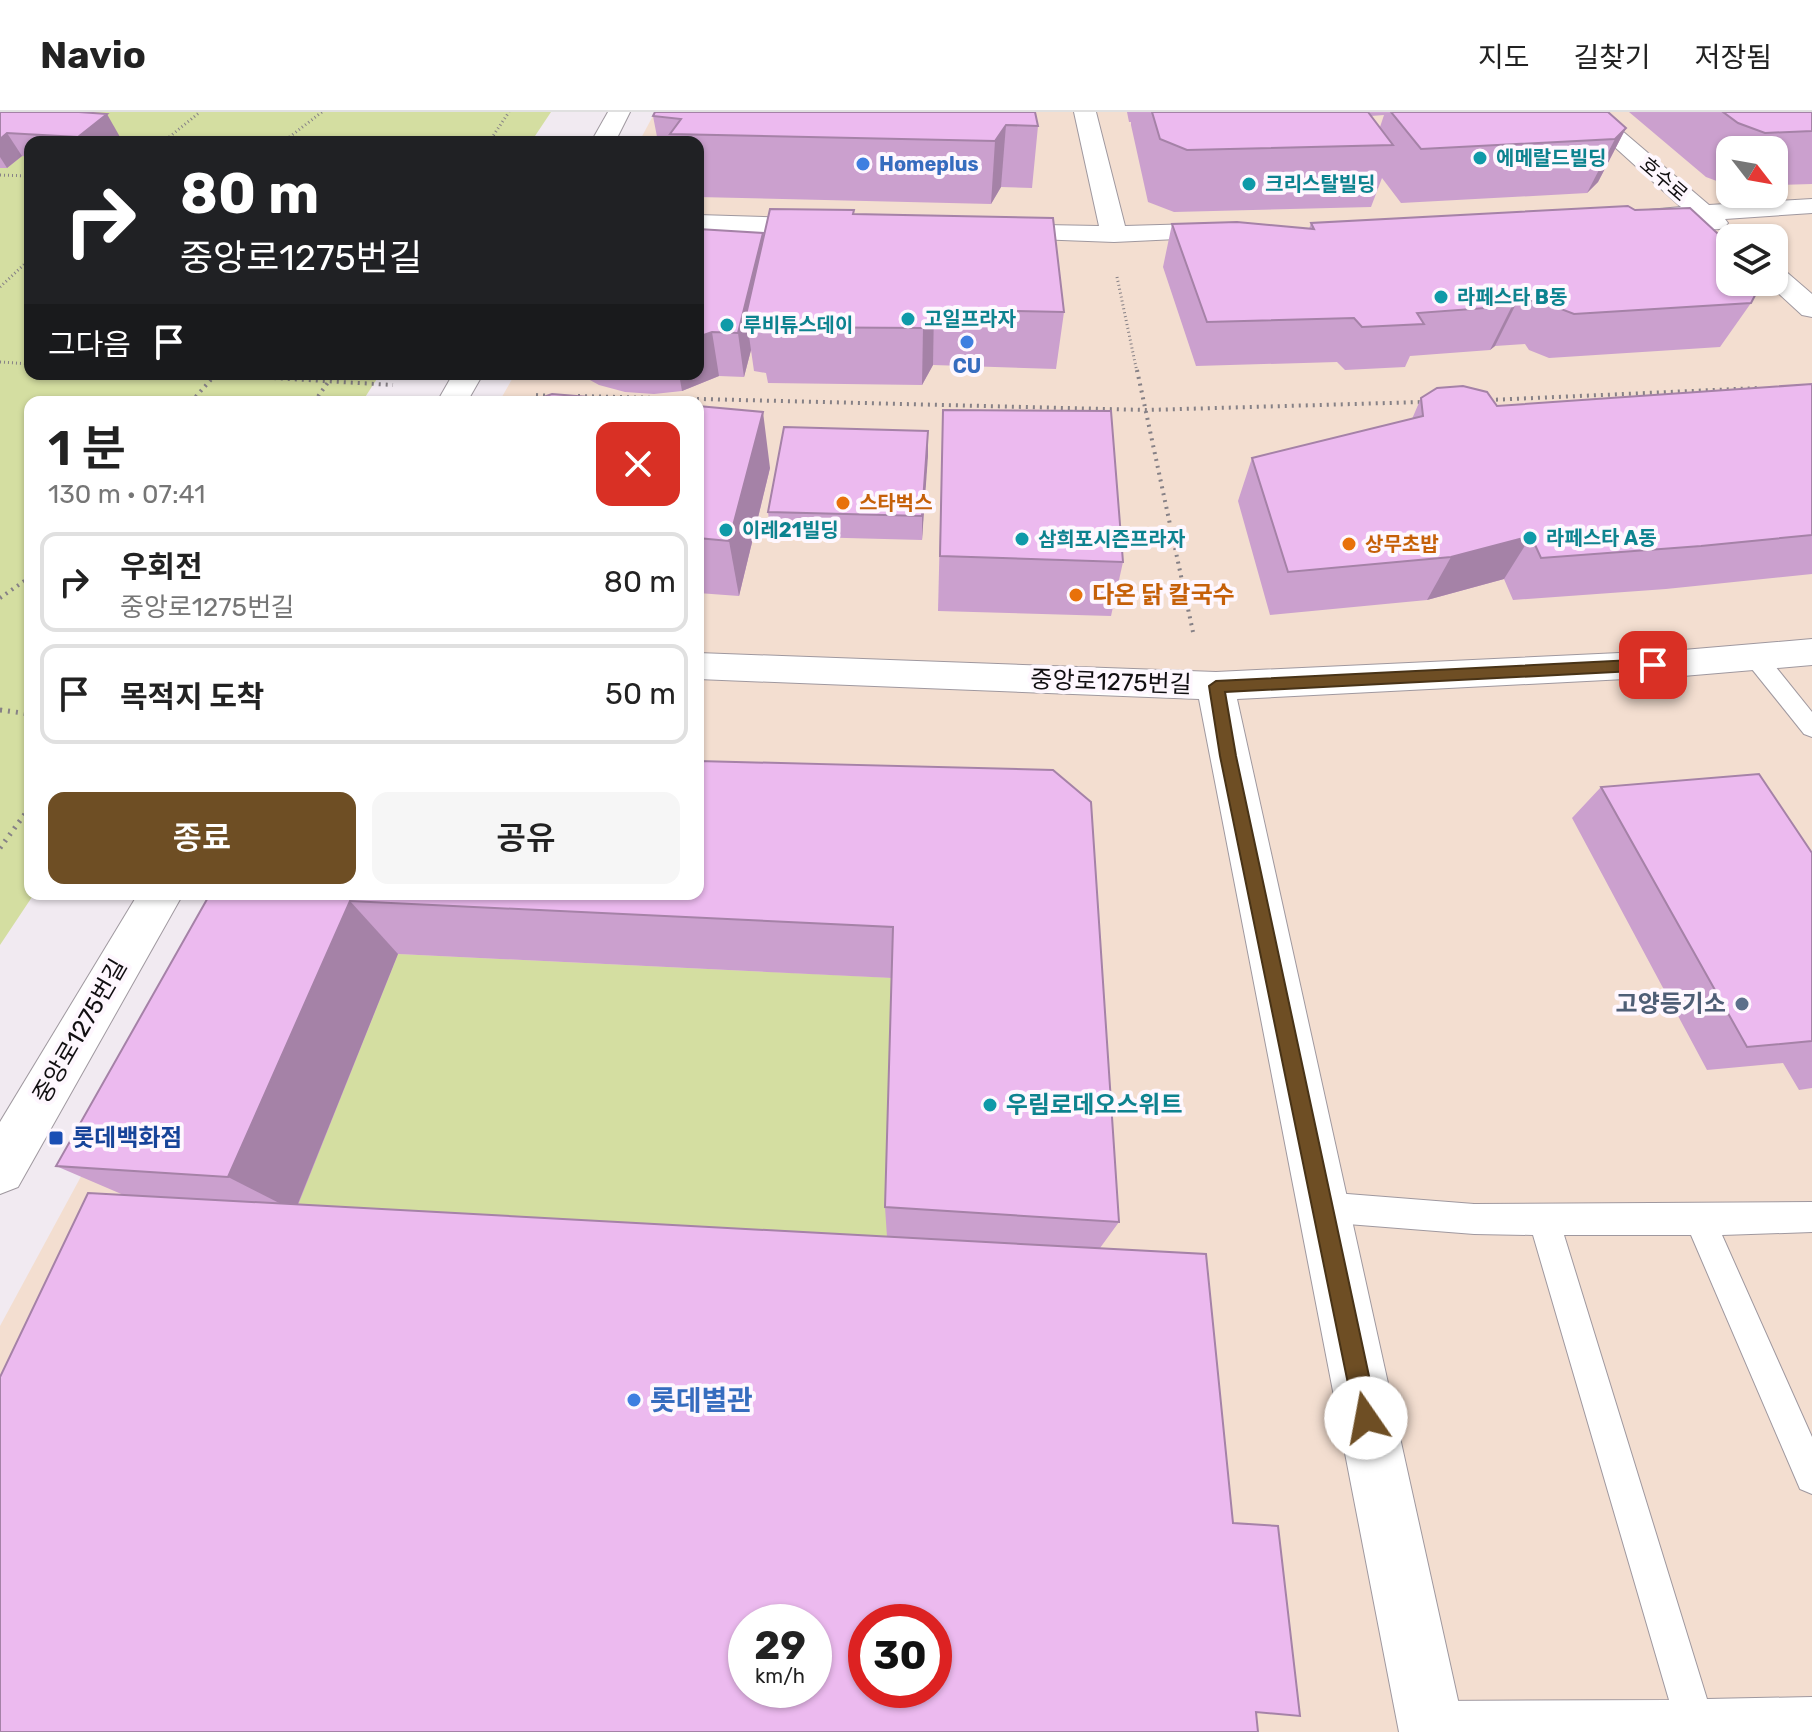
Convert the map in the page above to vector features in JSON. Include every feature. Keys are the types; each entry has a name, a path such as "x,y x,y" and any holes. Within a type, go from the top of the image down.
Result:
{"street":[{"path":"606,136 619,112"},
{"path":"1085,112 1114,234"},
{"name":"호수로","path":"1587,112 1716,224"},
{"path":"1605,219 1812,206"},
{"path":"704,223 857,227"},
{"path":"969,231 1114,234 1261,230"},
{"path":"1788,288 1812,309"},
{"name":"중앙로1275번길","path":"704,666 1216,686 1812,652"},
{"path":"1216,686 1228,756 1431,1726"},
{"name":"중앙로1275번길","path":"0,1169 157,900"}],"lane":[{"path":"1755,657 1812,728"},
{"path":"1322,1207 1474,1219 1812,1217"},
{"path":"1543,1218 1696,1725"},
{"path":"1700,1220 1812,1477"},
{"path":"1431,1726 1696,1725 1812,1716"}],"path":[{"path":"170,136 200,112"},
{"path":"311,112 321,112"},
{"path":"291,136 321,112"},
{"path":"493,136 509,112"},
{"path":"0,175 24,176"},
{"path":"0,287 24,265"},
{"path":"1115,268 1193,632"},
{"path":"0,362 24,364"},
{"path":"196,396 211,380"},
{"path":"313,380 393,385"},
{"path":"318,396 329,381"},
{"path":"1480,401 1765,387"},
{"path":"536,395 552,396"},
{"path":"704,399 1147,410 1432,402"},
{"path":"0,598 24,581"},
{"path":"0,710 24,713"},
{"path":"0,848 24,815"}],"shaded area":[{"path":"655,112 1812,112 1812,1732 0,1732 0,1326 231,900 704,900 704,396 502,396 512,380 704,380 704,136 642,136"}],"green space":[{"path":"0,112 551,112 535,136 24,136 24,380 376,380 366,396 24,396 24,900 30,900 0,945"},
{"path":"398,954 894,978 887,1238 295,1211"}],"building":[{"path":"0,112 107,114 79,136 7,133 0,139"},
{"path":"655,112 1035,112 1038,126 1006,125 995,141 670,134 681,119 653,116"},
{"path":"1152,112 1368,112 1393,145 1187,150 1160,139"},
{"path":"1391,112 1608,112 1626,128 1615,139 1421,149"},
{"path":"1723,112 1812,112 1812,131 1765,133 1738,123"},
{"path":"1628,206 1635,210 1690,208 1716,232 1716,296 1755,296 1751,303 1574,314 1553,306 1548,300 1517,302 1512,306 1417,313 1424,324 1362,327 1354,318 1207,322 1172,224 1237,222 1314,229 1311,223"},
{"path":"770,209 1053,218 1064,312 934,309 923,328 761,327 764,317 746,315"},
{"path":"704,229 763,233 738,333 712,332 704,335"},
{"name":"라페스타 A동","path":"1812,384 1812,535 1541,558 1531,536 1451,557 1288,572 1252,458 1423,416 1421,398 1437,388 1463,386 1487,392 1497,406"},
{"path":"704,407 763,412 729,541 704,539"},
{"path":"943,410 1111,411 1123,562 940,556"},
{"path":"784,427 928,431 922,516 768,512"},
{"name":"우림로데오스위트","path":"704,761 1053,770 1091,802 1119,1222 885,1207 893,927 350,901 228,1177 56,1166 207,900 704,900"},
{"name":"고양등기소","path":"1759,774 1812,853 1812,1041 1747,1047 1601,787"},
{"name":"롯데별관","path":"88,1193 1206,1254 1233,1523 1278,1526 1300,1716 1256,1712 1258,1732 0,1732 0,1377"}],"place":[{"name":"에메랄드빌딩","path":"1480,158"},
{"name":"Homeplus","path":"863,164"},
{"name":"크리스탈빌딩","path":"1249,184"},
{"name":"라페스타 B동","path":"1441,297"},
{"name":"고일프라자","path":"908,319"},
{"name":"루비튜스데이","path":"727,325"},
{"name":"CU","path":"967,342"},
{"name":"스타벅스","path":"843,503"},
{"name":"이레21빌딩","path":"726,530"},
{"name":"라페스타 A동","path":"1530,538"},
{"name":"삼희포시즌프라자","path":"1022,539"},
{"name":"상무초밥","path":"1349,544"},
{"name":"다온 닭 칼국수","path":"1076,595"},
{"name":"고양등기소","path":"1742,1004"},
{"name":"우림로데오스위트","path":"990,1105"},
{"name":"롯데백화점","path":"56,1138"},
{"name":"롯데별관","path":"634,1400"}],"route":[{"path":"1366,1418 1216,686 1653,665"}]}
